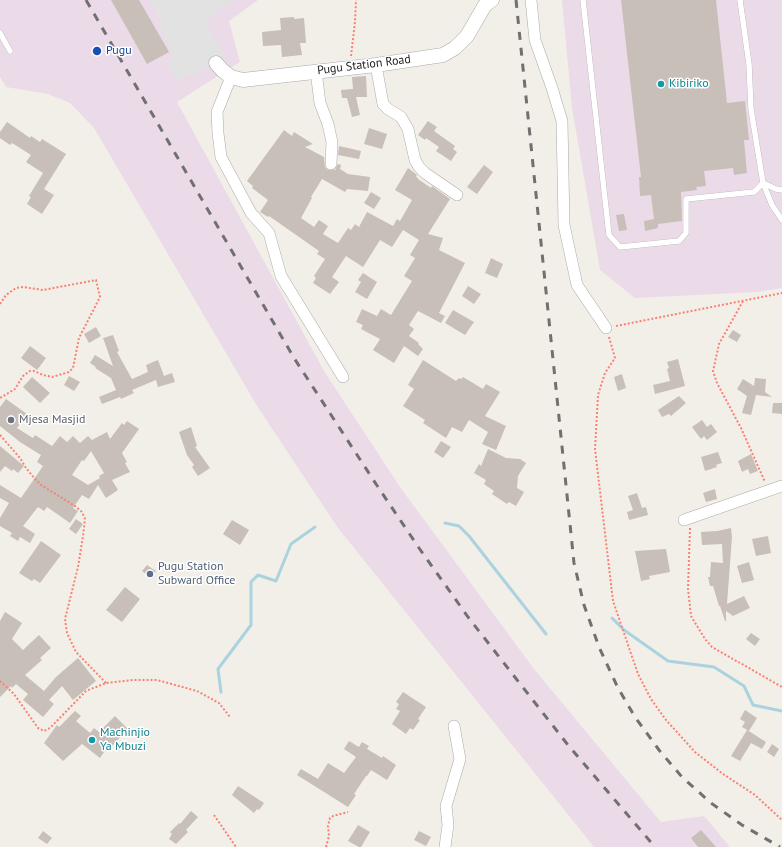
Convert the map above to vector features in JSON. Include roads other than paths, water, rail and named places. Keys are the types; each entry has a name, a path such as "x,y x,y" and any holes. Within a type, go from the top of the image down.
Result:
{"street":[{"name":"Pugu Station Road","path":"231,77 242,80 376,65 443,55 455,48 467,36 485,5 492,0"},
{"path":"531,0 535,40 562,121 564,225 577,285 606,328"},
{"path":"216,63 231,77 217,112 218,133 222,156 251,213 269,233 281,276 344,377"},
{"path":"376,65 383,104 402,118 408,129 415,160 419,167 456,195"},
{"path":"316,71 320,103 328,124 332,142 331,164"},
{"path":"688,519 782,486"},
{"path":"445,847 448,825 446,806 460,759 454,726"}],"lane":[{"path":"583,0 609,235 620,247 679,241 686,233 686,199 754,192 763,183"},
{"path":"740,0 749,64 751,109 763,183 772,205 782,220"},
{"path":"0,33 10,51"},
{"path":"763,183 782,190"}],"waterway":[{"path":"445,523 459,526 469,536 546,634"},
{"path":"221,692 218,669 251,625 251,582 258,575 276,581 291,544 315,527"},
{"path":"612,618 624,630 668,661 714,667 744,686 753,705 782,711"}],"railway":[{"path":"86,0 294,358 376,484 468,617 568,745 655,847"},
{"path":"516,0 574,563 584,605 599,647 618,688 635,717 659,750 682,777 711,803 742,825 780,847"}],"place":[{"name":"Pugu","path":"97,51"},
{"name":"Kibiriko","path":"661,84"},
{"name":"Mjesa Masjid","path":"11,420"},
{"name":"Pugu Station Subward Office","path":"150,574"},
{"name":"Machinjio Ya Mbuzi","path":"92,740"}]}
